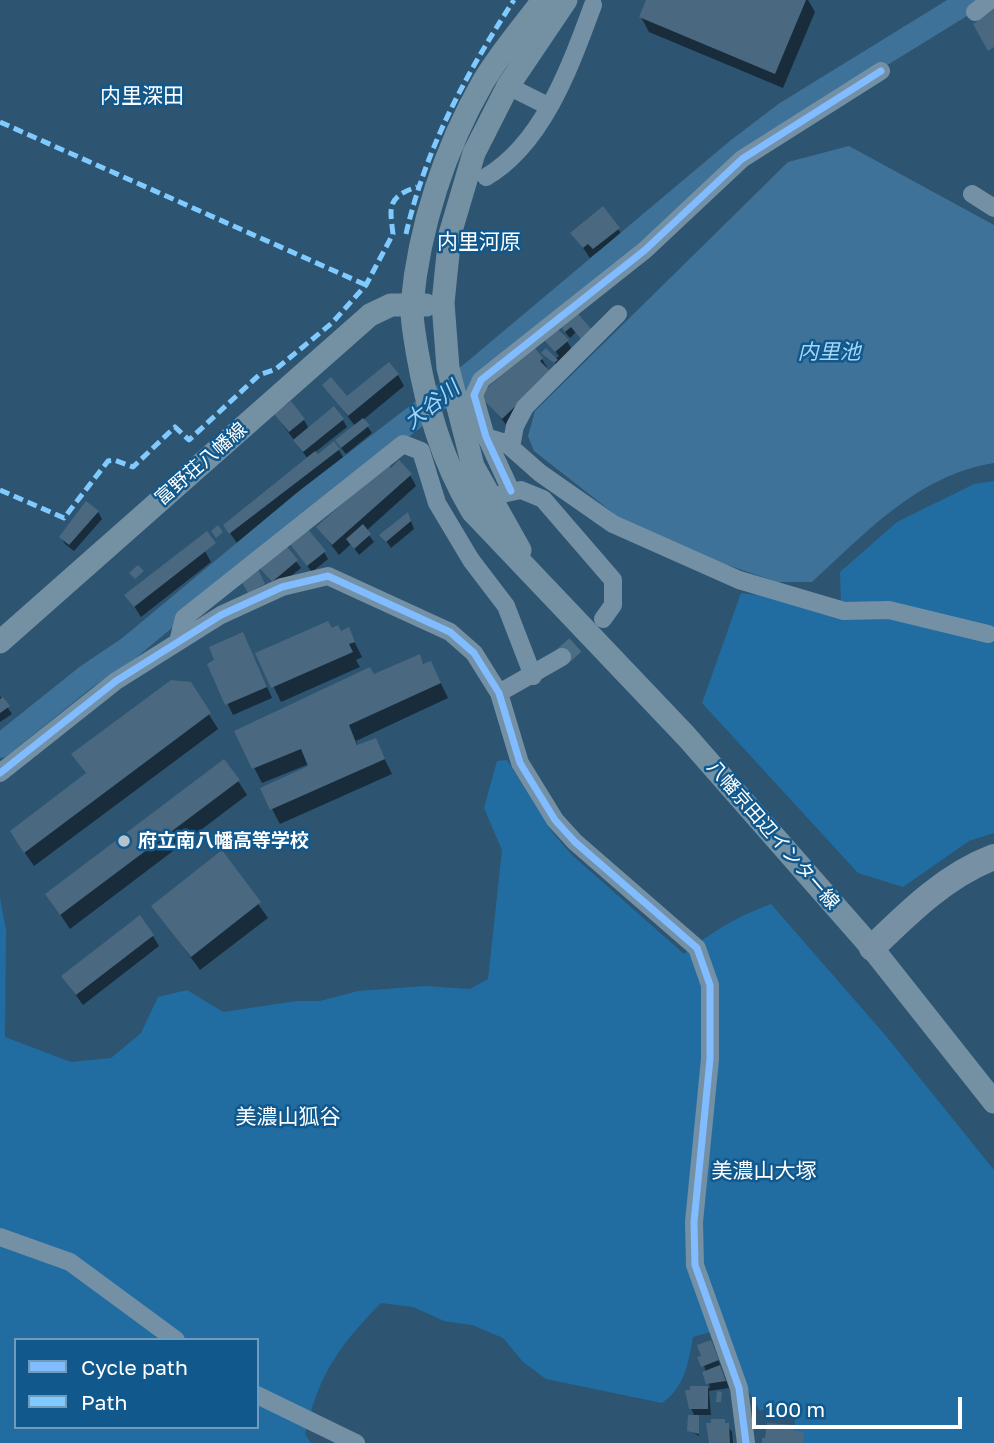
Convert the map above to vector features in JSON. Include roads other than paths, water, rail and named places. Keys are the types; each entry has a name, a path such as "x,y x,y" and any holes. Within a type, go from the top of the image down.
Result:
{"highway":[{"path":"872,948 920,902 961,874 994,857"},
{"path":"872,948 967,884 994,870"}],"main road":[{"path":"412,306 432,200 454,140 485,79 543,0"},
{"path":"443,303 450,234 474,153 508,86 566,0"},
{"name":"富野荘八幡線","path":"0,642 370,315 391,305 443,303"},
{"name":"八幡京田辺インター線","path":"443,303 448,368 473,467 501,495 539,581"},
{"name":"八幡京田辺インター線","path":"412,306 423,388 431,419 449,472 472,511 686,736 872,948 994,1101"}],"street":[{"path":"975,12 990,0"},
{"path":"486,177 502,168 548,106 561,84 593,5"},
{"path":"501,495 474,396 481,380 645,250 742,159 881,71"},
{"path":"508,86 548,106"},
{"path":"972,194 994,208"},
{"path":"510,447 515,426 525,407 618,314"},
{"path":"486,437 510,447 561,489 613,524 739,580 844,611 889,610 988,634"},
{"path":"178,642 184,618 403,444 421,451 437,503 471,560 506,606 533,676"},
{"path":"472,511 501,495 521,490 543,499 613,580 612,605 603,619"},
{"path":"0,773 116,681 221,615 282,587 328,576 450,632 474,653 499,693 520,763 555,820 575,842 697,948 710,985 710,1059 694,1222 695,1265 739,1388 746,1443"},
{"path":"499,693 533,676 562,657"},
{"path":"0,1237 70,1262 173,1338"},
{"path":"259,1396 356,1443"}],"water":[{"name":"内里池","path":"849,146 994,225 994,463 941,480 895,508 812,582 777,582 628,531 612,512 534,451 528,436 535,411 788,162"}],"waterway":[{"name":"大谷川","path":"0,746 86,677 129,648 307,500 476,370 739,149 785,114 970,0"}],"tunnel":[{"path":"562,657 595,627"}],"place":[{"name":"府立南八幡高等学校","path":"124,841"}],"district":[{"name":"内里深田","path":"142,96"},
{"name":"内里河原","path":"479,242"},
{"name":"美濃山狐谷","path":"288,1117"},
{"name":"美濃山大塚","path":"764,1171"}]}
